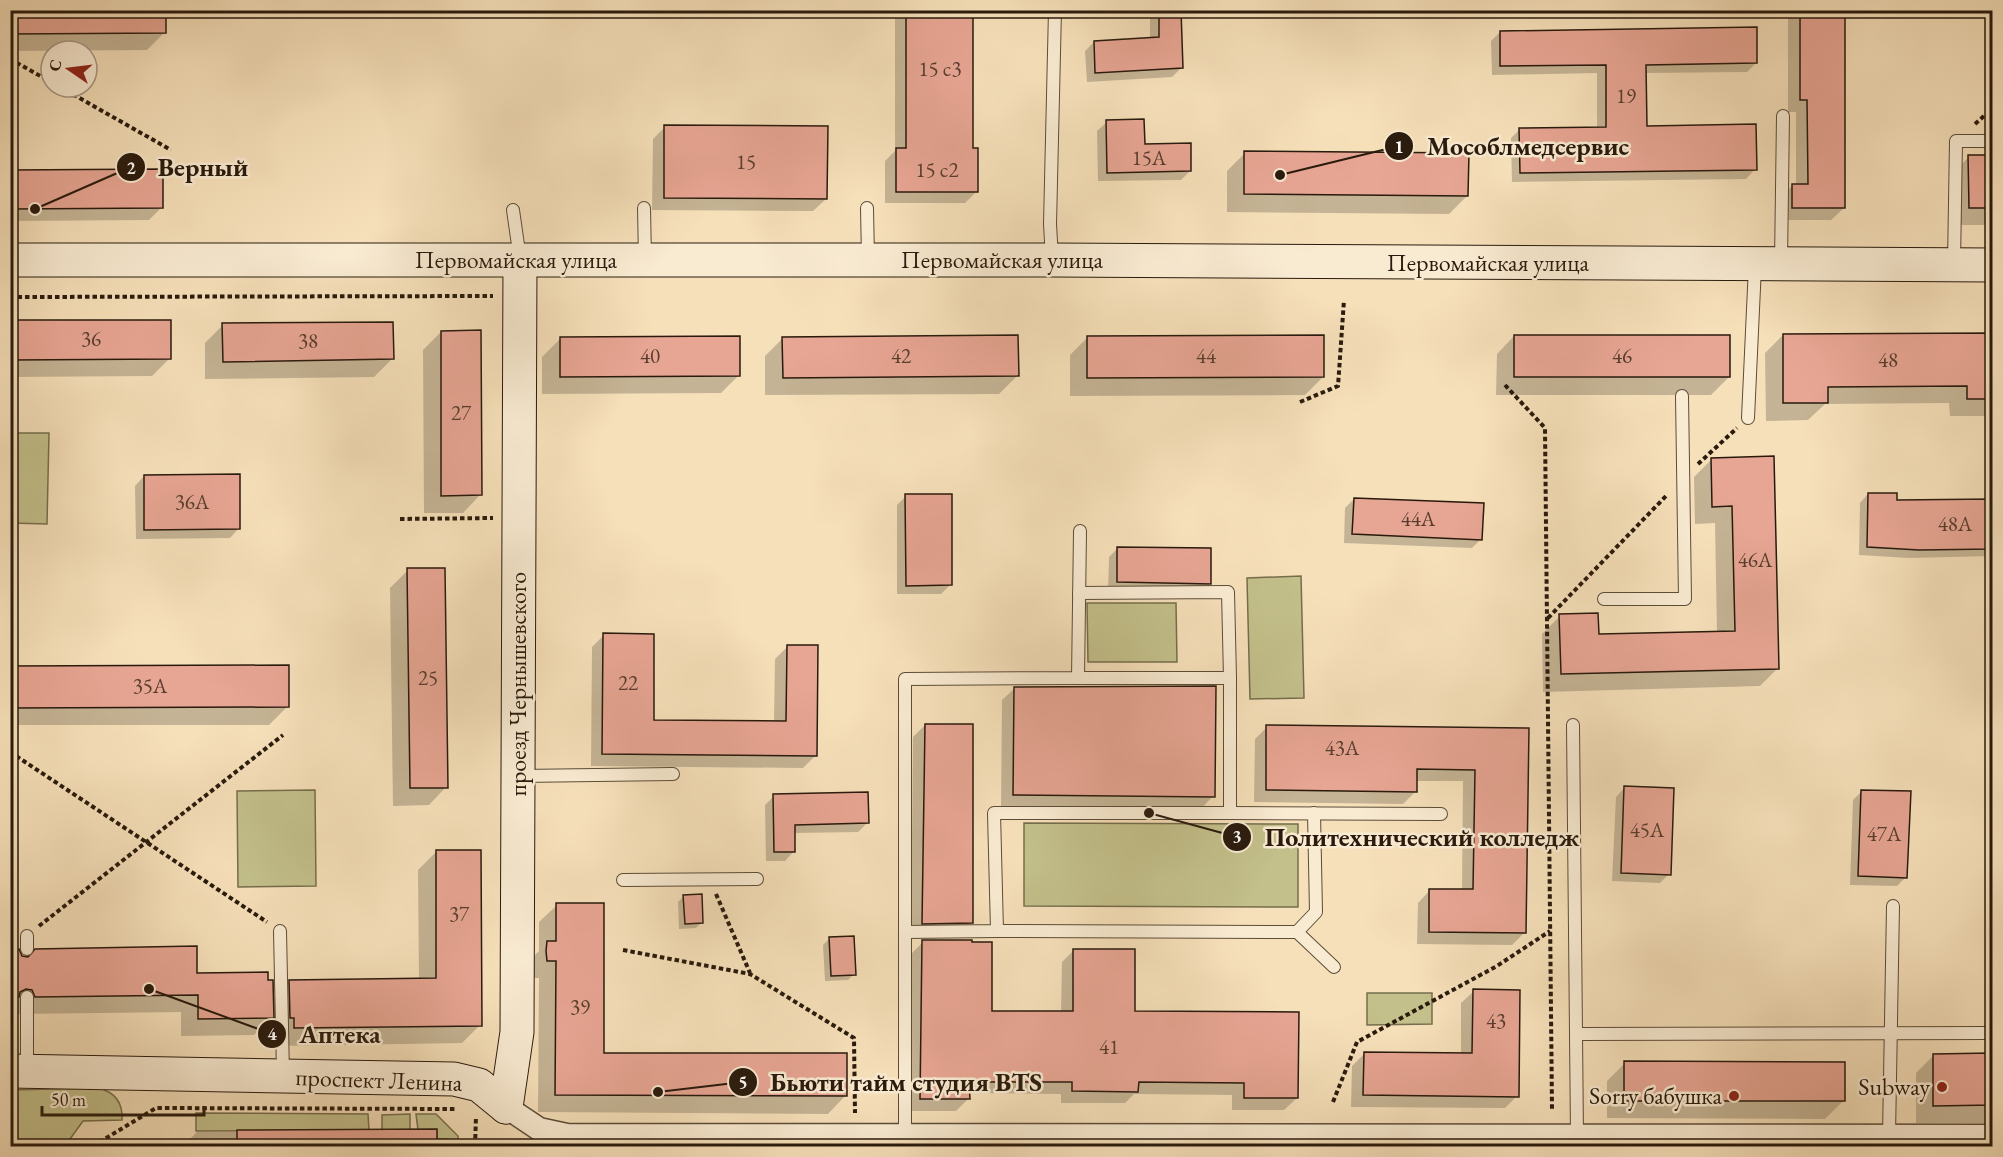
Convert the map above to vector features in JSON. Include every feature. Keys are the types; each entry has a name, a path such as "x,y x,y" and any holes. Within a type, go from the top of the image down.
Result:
{"street":[{"name":"проезд Чернышевского","path":"491,1108 517,1032 520,260"},
{"name":"Первомайская улица","path":"10,261 1052,260 1992,265"},
{"name":"проспект Ленина","path":"19,1071 454,1079 479,1085 491,1108 539,1129 567,1135 1992,1136"}],"lane":[{"path":"1052,260 1050,224 1055,10"},
{"path":"1748,418 1768,264 1783,116"},
{"path":"1954,265 1956,141 1992,141"},
{"path":"644,208 645,260"},
{"path":"867,208 868,260"},
{"path":"513,210 520,260"},
{"path":"1604,599 1685,599 1681,480 1682,396"},
{"path":"1078,678 1080,531"},
{"path":"1079,593 1228,592 1230,813"},
{"path":"905,1137 905,679 1230,678"},
{"path":"1573,725 1578,1034 1577,1136"},
{"path":"517,776 673,774"},
{"path":"997,931 994,813 1441,814"},
{"path":"1297,932 1316,912 1314,813"},
{"path":"623,880 757,879"},
{"path":"1889,1136 1893,906"},
{"path":"280,931 283,1076"},
{"path":"905,932 1297,932 1334,967"},
{"path":"27,936 27,949"},
{"path":"19,1071 27,997"},
{"path":"1578,1034 1992,1033"}],"path":[{"path":"10,59 39,75"},
{"path":"81,99 171,150"},
{"path":"10,297 497,296"},
{"path":"1300,402 1338,386 1344,300"},
{"path":"1505,384 1545,428 1552,1109"},
{"path":"1548,618 1681,480 1748,418"},
{"path":"400,519 499,518"},
{"path":"27,936 283,735"},
{"path":"10,752 280,931"},
{"path":"710,879 750,974"},
{"path":"1333,1102 1357,1042 1497,966 1550,931"},
{"path":"623,950 750,974 854,1038 855,1113"},
{"path":"93,1146 156,1108 464,1109"},
{"path":"476,1146 491,1108"}],"shaded area":[{"path":"11,433 49,433 47,524 11,523"},
{"path":"1301,576 1304,698 1250,699 1247,578"},
{"path":"1087,603 1176,603 1177,662 1088,662"},
{"path":"315,790 316,886 238,887 237,791"},
{"path":"1024,823 1298,824 1298,907 1024,906"},
{"path":"1367,993 1432,993 1432,1024 1367,1025"},
{"path":"98,1088 109,1092 117,1099 121,1108 122,1120 83,1121 65,1146 11,1146 10,1090"},
{"path":"196,1113 368,1114 369,1130 196,1131"},
{"path":"410,1114 410,1130 382,1130 382,1115"},
{"path":"416,1114 436,1114 458,1136 459,1146 448,1146 447,1139 437,1139 437,1130 418,1130"}],"building":[{"path":"10,10 166,10 166,33 10,34"},
{"path":"906,10 973,10 973,148 978,148 978,192 896,192 896,148 906,148"},
{"path":"1159,10 1181,10 1183,68 1095,73 1094,41 1159,37"},
{"path":"1800,10 1845,10 1845,208 1792,208 1792,184 1808,184 1807,100 1800,100"},
{"path":"1757,27 1757,63 1646,65 1647,126 1756,124 1757,170 1520,173 1519,128 1606,127 1606,65 1500,66 1500,31"},
{"path":"1144,119 1145,144 1191,143 1191,171 1107,173 1106,120"},
{"path":"664,125 828,126 827,199 664,198"},
{"path":"1244,151 1469,153 1468,196 1244,194"},
{"path":"1968,155 1992,155 1992,208 1969,208"},
{"path":"163,169 163,208 10,209 10,170"},
{"path":"10,320 171,320 171,359 10,360"},
{"path":"393,322 394,359 223,362 222,323"},
{"path":"481,330 482,495 441,496 441,331"},
{"path":"1992,333 1992,399 1967,399 1967,386 1828,387 1828,403 1783,403 1783,334"},
{"path":"1018,335 1019,376 783,378 782,337"},
{"path":"1324,335 1324,377 1087,378 1087,336"},
{"path":"1514,335 1730,335 1730,377 1514,377"},
{"path":"740,336 740,376 560,377 560,337"},
{"path":"1774,456 1779,669 1561,674 1559,614 1598,613 1599,634 1735,631 1732,506 1712,507 1711,458"},
{"path":"240,474 240,529 144,530 144,475"},
{"path":"1868,493 1897,493 1897,500 1992,499 1992,549 1919,550 1867,547"},
{"path":"905,494 952,494 952,585 906,586"},
{"path":"1354,498 1484,503 1482,540 1352,534"},
{"path":"1117,547 1211,548 1211,584 1117,582"},
{"path":"407,568 445,568 448,788 410,788"},
{"path":"603,633 654,634 654,720 786,721 787,645 818,645 817,756 602,754"},
{"path":"289,665 289,707 10,708 10,666"},
{"path":"1216,686 1215,797 1013,795 1014,687"},
{"path":"925,724 973,724 973,923 922,924"},
{"path":"1266,725 1529,728 1526,933 1429,932 1429,889 1473,889 1475,770 1417,769 1417,792 1266,790"},
{"path":"1624,786 1674,788 1671,875 1621,873"},
{"path":"1861,790 1911,791 1907,878 1858,876"},
{"path":"868,792 869,823 795,825 795,852 774,852 773,794"},
{"path":"436,850 481,850 482,1026 294,1028 294,1018 290,1018 289,980 436,978"},
{"path":"702,894 703,923 685,924 683,895"},
{"path":"556,903 604,903 604,1053 847,1053 847,1096 555,1095 556,961 547,961 546,951 547,941 556,941"},
{"path":"854,936 856,975 831,976 829,937"},
{"path":"922,940 992,942 992,1011 1073,1011 1073,949 1135,949 1135,1011 1299,1012 1298,1098 1244,1098 1244,1083 1139,1082 1138,1092 1072,1091 1072,1082 969,1082 970,1099 920,1099"},
{"path":"197,946 197,973 268,972 268,980 273,980 274,1018 198,1019 198,995 35,997 32,990 26,989 20,992 19,997 10,997 10,949 19,949 22,956 28,957 35,949"},
{"path":"1473,989 1520,990 1519,1097 1363,1095 1364,1052 1472,1053"},
{"path":"1992,1053 1992,1105 1933,1106 1933,1054"},
{"path":"1624,1061 1845,1062 1845,1101 1624,1101"},
{"path":"437,1129 437,1146 237,1146 237,1130"}],"place":[{"name":"Мособлмедсервис","path":"1280,175"},
{"name":"Верный","path":"35,209"},
{"name":"Политехнический колледж","path":"1149,813"},
{"name":"Аптека","path":"149,989"},
{"name":"Subway","path":"1942,1087"},
{"name":"Бьюти тайм студия BTS","path":"658,1092"},
{"name":"Sorry бабушка","path":"1734,1096"}]}
